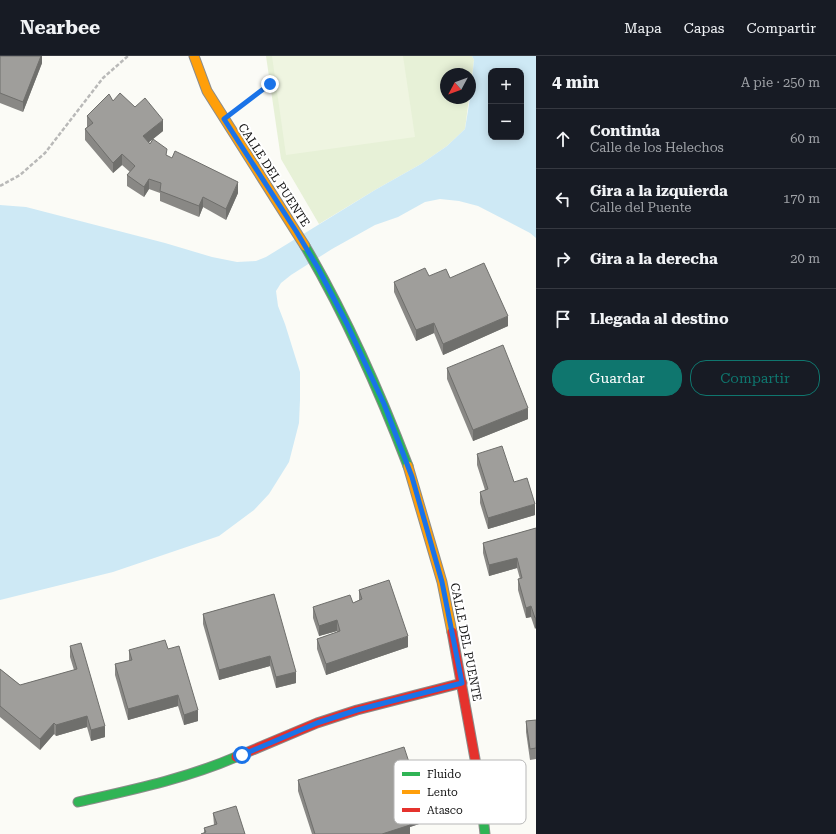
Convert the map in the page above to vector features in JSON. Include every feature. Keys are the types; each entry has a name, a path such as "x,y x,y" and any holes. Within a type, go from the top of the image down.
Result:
{"street":[{"name":"CALLE DEL PUENTE","path":"194,56 207,91 318,268 347,324 384,404 412,477 442,582 476,760"},
{"path":"78,802 147,786 213,767 317,723 357,710 462,683"},
{"name":"CALLE DEL PUENTE","path":"484,824 485,834"}],"path":[{"path":"0,186 20,175 45,153 103,78 128,56"},
{"path":"224,119 270,84"}],"green space":[{"path":"266,56 472,56 474,60 473,68 440,68 440,104 468,104 465,129 447,146 421,164 319,224 281,159"},
{"path":"272,56 403,56 415,137 286,155"}],"water":[{"path":"472,56 536,56 536,238 530,233 478,206 459,201 440,199 425,202 398,217 375,225 332,249 291,275 281,283 276,291 278,306 300,372 299,423 289,462 269,494 254,510 219,536 113,572 0,600 0,205 26,207 165,243 212,257 237,262 256,261 266,257 375,190 421,164 447,146 465,129 469,104 476,104 476,68 473,68 474,60"}],"building":[{"path":"0,56 41,56 23,102 0,93"},
{"path":"120,93 135,107 145,98 163,120 143,136 150,144 153,139 167,149 166,155 172,158 175,151 238,182 226,209 203,197 199,206 160,191 161,183 149,179 144,187 127,175 135,166 122,154 113,163 85,129 93,123 87,116 109,94 113,101"},
{"path":"484,263 508,316 443,344 434,323 416,330 394,282 425,268 429,276 446,269 450,278"},
{"path":"503,345 528,408 473,430 447,368"},
{"path":"502,446 514,482 527,478 535,504 488,518 480,492 488,489 477,454"},
{"path":"536,528 535,618 531,606 526,608 518,579 522,578 517,558 489,565 483,543"},
{"path":"389,580 408,636 326,664 317,639 340,631 337,620 319,626 313,607 350,595 353,603 362,599 359,590"},
{"path":"274,594 296,672 276,677 270,656 219,670 203,614"},
{"path":"165,640 168,649 179,646 198,710 184,715 178,695 128,709 115,664 132,660 129,650"},
{"path":"81,643 105,726 91,730 87,716 56,725 54,723 40,739 0,706 0,669 20,685 77,669 70,646"},
{"path":"536,720 536,748 530,749 526,721"},
{"path":"404,747 408,760 394,760 394,824 410,825 382,834 315,834 298,780"},
{"path":"236,806 245,834 201,834 206,832 204,828 217,824 213,813"}],"traffic: fast":[{"path":"305,246 348,326 385,409 408,466"},
{"path":"78,802 178,778 236,757"},
{"path":"484,824 485,834"}],"traffic: slow":[{"path":"194,56 207,91 305,246"},
{"path":"408,466 442,582 452,632"}],"traffic: jam":[{"path":"452,632 475,760"},
{"path":"236,757 317,723 357,710 462,683"}],"route":[{"path":"242,755 317,723 357,710 462,683 442,582 412,477 384,404 347,324 318,268 224,119 270,84"}]}
